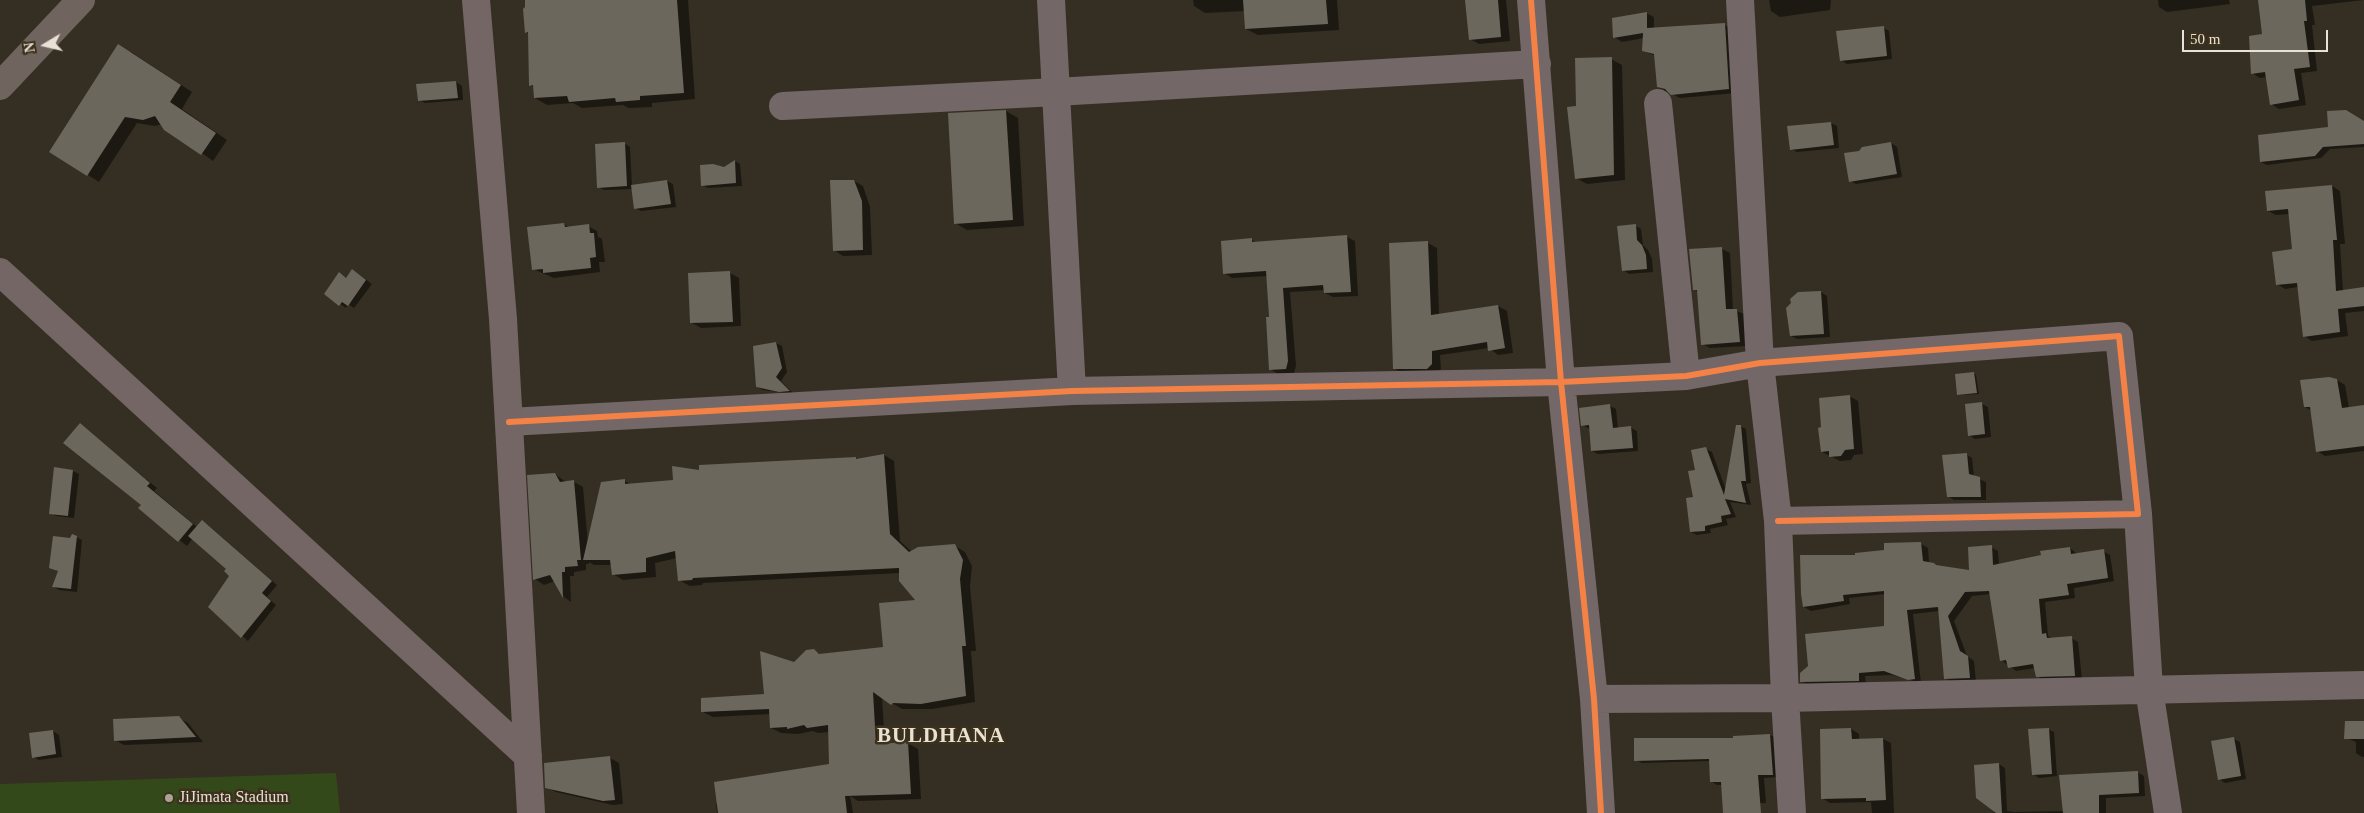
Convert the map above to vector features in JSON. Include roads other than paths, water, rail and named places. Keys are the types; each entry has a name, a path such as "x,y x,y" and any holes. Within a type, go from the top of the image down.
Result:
{"highway":[{"path":"0,86 81,0"}],"main road":[{"path":"476,0 503,309 531,813"},
{"path":"0,272 528,756"}],"street":[{"path":"1051,0 1072,391"},
{"path":"1531,0 1538,64 1561,382 1594,699 1601,813"},
{"path":"1740,0 1760,363 1778,521 1792,813"},
{"path":"783,106 1538,64"},
{"path":"1658,103 1686,376"},
{"path":"509,422 1072,391 1561,382 1686,376 1760,363 2119,336 2138,514 2149,689 2168,813"},
{"path":"1778,521 2138,514"},
{"path":"1594,699 1785,698 2364,685"}],"place":[{"name":"JiJimata Stadium","path":"169,798"}],"district":[{"name":"BULDHANA","path":"941,737"}]}
